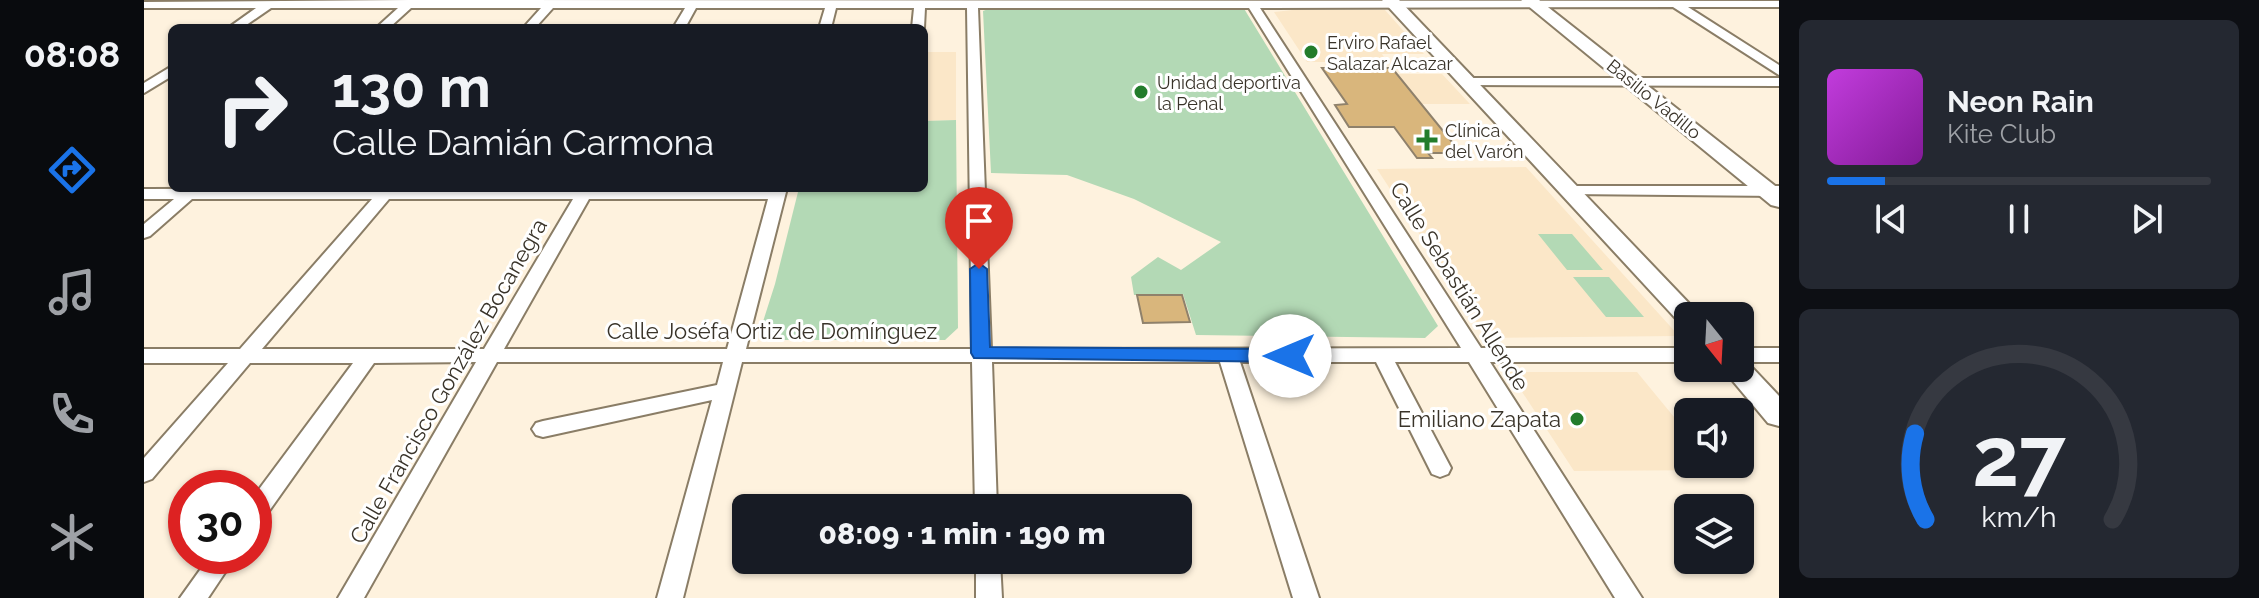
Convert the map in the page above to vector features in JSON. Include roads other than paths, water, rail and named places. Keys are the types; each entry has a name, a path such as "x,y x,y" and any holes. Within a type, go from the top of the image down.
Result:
{"street":[{"path":"144,5 272,2 1779,4"},
{"path":"240,24 272,2"},
{"path":"387,24 412,2"},
{"path":"533,24 552,2"},
{"path":"681,24 694,2"},
{"path":"826,24 832,2"},
{"path":"972,2 986,494"},
{"name":"Calle Sebastián Allende","path":"1251,2 1629,598"},
{"path":"1392,2 1675,302"},
{"name":"Basilio Vadillo","path":"1531,2 1775,194"},
{"path":"1672,2 1779,71"},
{"path":"918,24 920,4"},
{"path":"147,86 168,73"},
{"path":"1470,82 1779,82"},
{"path":"147,86 168,84"},
{"path":"1572,191 1775,194"},
{"path":"144,194 176,192"},
{"path":"144,233 191,192"},
{"path":"144,473 386,192"},
{"name":"Calle Francisco González Bocanegra","path":"351,598 584,192"},
{"path":"670,598 778,192"},
{"name":"Calle Joséfa Ortiz de Domínguez","path":"144,356 981,353 1674,355"},
{"path":"1382,355 1440,468"},
{"path":"1754,355 1779,355"},
{"path":"272,489 368,356"},
{"path":"1228,356 1306,598"},
{"path":"1749,382 1779,415"},
{"path":"543,429 726,390"},
{"path":"193,598 211,574"},
{"path":"988,574 989,598"}],"place":[{"name":"Erviro Rafael Salazar Alcazar","path":"1311,52"},
{"name":"Unidad deportiva la Penal","path":"1141,92"},
{"name":"Clínica del Varón","path":"1427,140"},
{"name":"Emiliano Zapata","path":"1577,419"}]}
